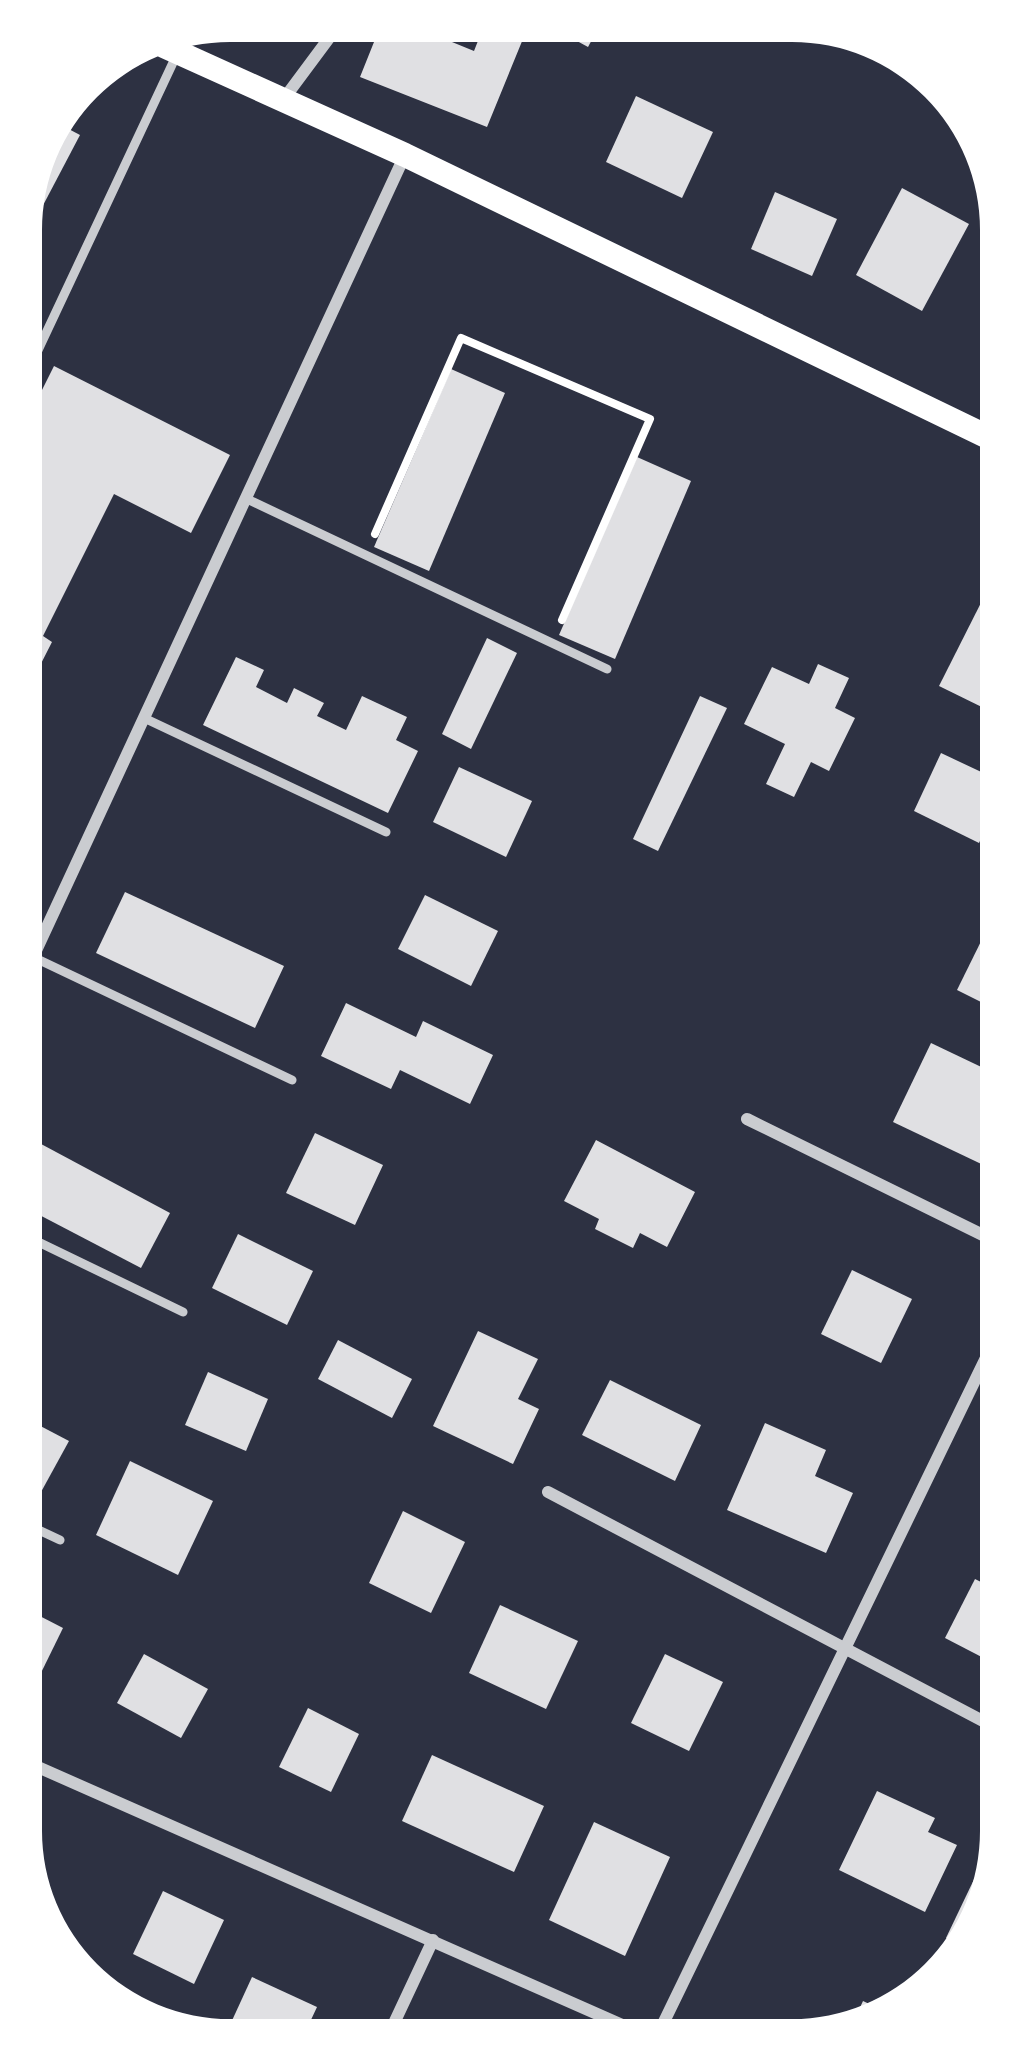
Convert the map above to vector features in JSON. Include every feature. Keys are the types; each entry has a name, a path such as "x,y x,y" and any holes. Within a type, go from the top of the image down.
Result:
{"main road":[{"path":"175,51 405,155 980,433"}],"street":[{"path":"282,100 326,42"},
{"path":"42,937 405,155"},
{"path":"746,1119 980,1234"},
{"path":"665,2019 980,1372"},
{"path":"548,1492 980,1720"},
{"path":"42,1769 609,2019"},
{"path":"396,2019 433,1940"}],"lane":[{"path":"42,339 169,53"},
{"path":"247,499 607,669"},
{"path":"144,718 386,832"},
{"path":"42,968 292,1080"},
{"path":"42,1245 183,1312"},
{"path":"42,1532 59,1540"}],"path":[{"path":"366,555 461,338 650,419 552,643"}],"building":[{"path":"374,42 452,42 474,51 478,42 522,42 487,127 360,77"},
{"path":"636,96 713,132 682,198 606,162"},
{"path":"71,130 80,135 44,203 61,147"},
{"path":"902,188 969,224 922,311 856,275"},
{"path":"775,192 837,219 812,276 751,249"},
{"path":"54,366 230,455 191,533 114,494 43,636 52,642 42,662 42,390"},
{"path":"451,369 505,393 429,571 374,547"},
{"path":"637,457 691,481 615,659 559,635"},
{"path":"980,605 980,706 939,686"},
{"path":"487,638 517,653 471,749 442,734"},
{"path":"236,657 264,670 256,687 287,703 294,688 324,703 317,716 346,730 362,696 407,717 396,740 418,751 388,813 203,725"},
{"path":"818,664 849,678 835,708 855,718 829,771 811,762 794,797 766,784 785,744 744,724 772,667 809,684"},
{"path":"700,696 727,708 658,851 633,839"},
{"path":"941,753 980,771 979,843 914,811"},
{"path":"459,767 532,801 506,857 433,822"},
{"path":"125,892 284,966 255,1028 96,953"},
{"path":"425,895 498,931 471,986 398,949"},
{"path":"980,943 980,1002 957,990"},
{"path":"346,1003 416,1037 423,1021 493,1055 470,1104 400,1070 391,1089 321,1056"},
{"path":"931,1043 980,1066 980,1163 893,1122"},
{"path":"315,1133 383,1165 355,1225 286,1193"},
{"path":"596,1140 695,1192 667,1247 640,1233 633,1248 595,1229 599,1219 564,1201"},
{"path":"42,1144 170,1213 141,1268 42,1216"},
{"path":"238,1234 313,1271 287,1325 212,1288"},
{"path":"852,1270 912,1299 881,1363 821,1334"},
{"path":"478,1331 538,1359 518,1399 539,1409 513,1464 433,1426"},
{"path":"338,1340 412,1379 392,1418 318,1379"},
{"path":"208,1372 268,1399 246,1451 185,1425"},
{"path":"610,1380 701,1425 675,1481 582,1435"},
{"path":"765,1423 826,1450 815,1476 853,1493 826,1553 727,1510"},
{"path":"42,1427 69,1441 42,1490"},
{"path":"130,1461 213,1501 178,1575 96,1535"},
{"path":"403,1511 465,1542 431,1613 369,1583"},
{"path":"975,1579 980,1582 980,1656 945,1638"},
{"path":"500,1605 578,1641 546,1709 469,1673"},
{"path":"42,1617 63,1628 42,1671"},
{"path":"144,1654 208,1689 181,1738 117,1703"},
{"path":"665,1654 723,1682 689,1751 631,1723"},
{"path":"308,1708 359,1734 331,1792 279,1767"},
{"path":"432,1755 544,1806 514,1872 402,1821"},
{"path":"877,1791 935,1818 928,1832 957,1845 925,1912 839,1870"},
{"path":"594,1822 670,1857 625,1956 549,1920"},
{"path":"972,1883 961,1914 946,1938"},
{"path":"163,1891 224,1920 194,1984 133,1954"},
{"path":"252,1977 317,2007 311,2019 233,2019"}]}
